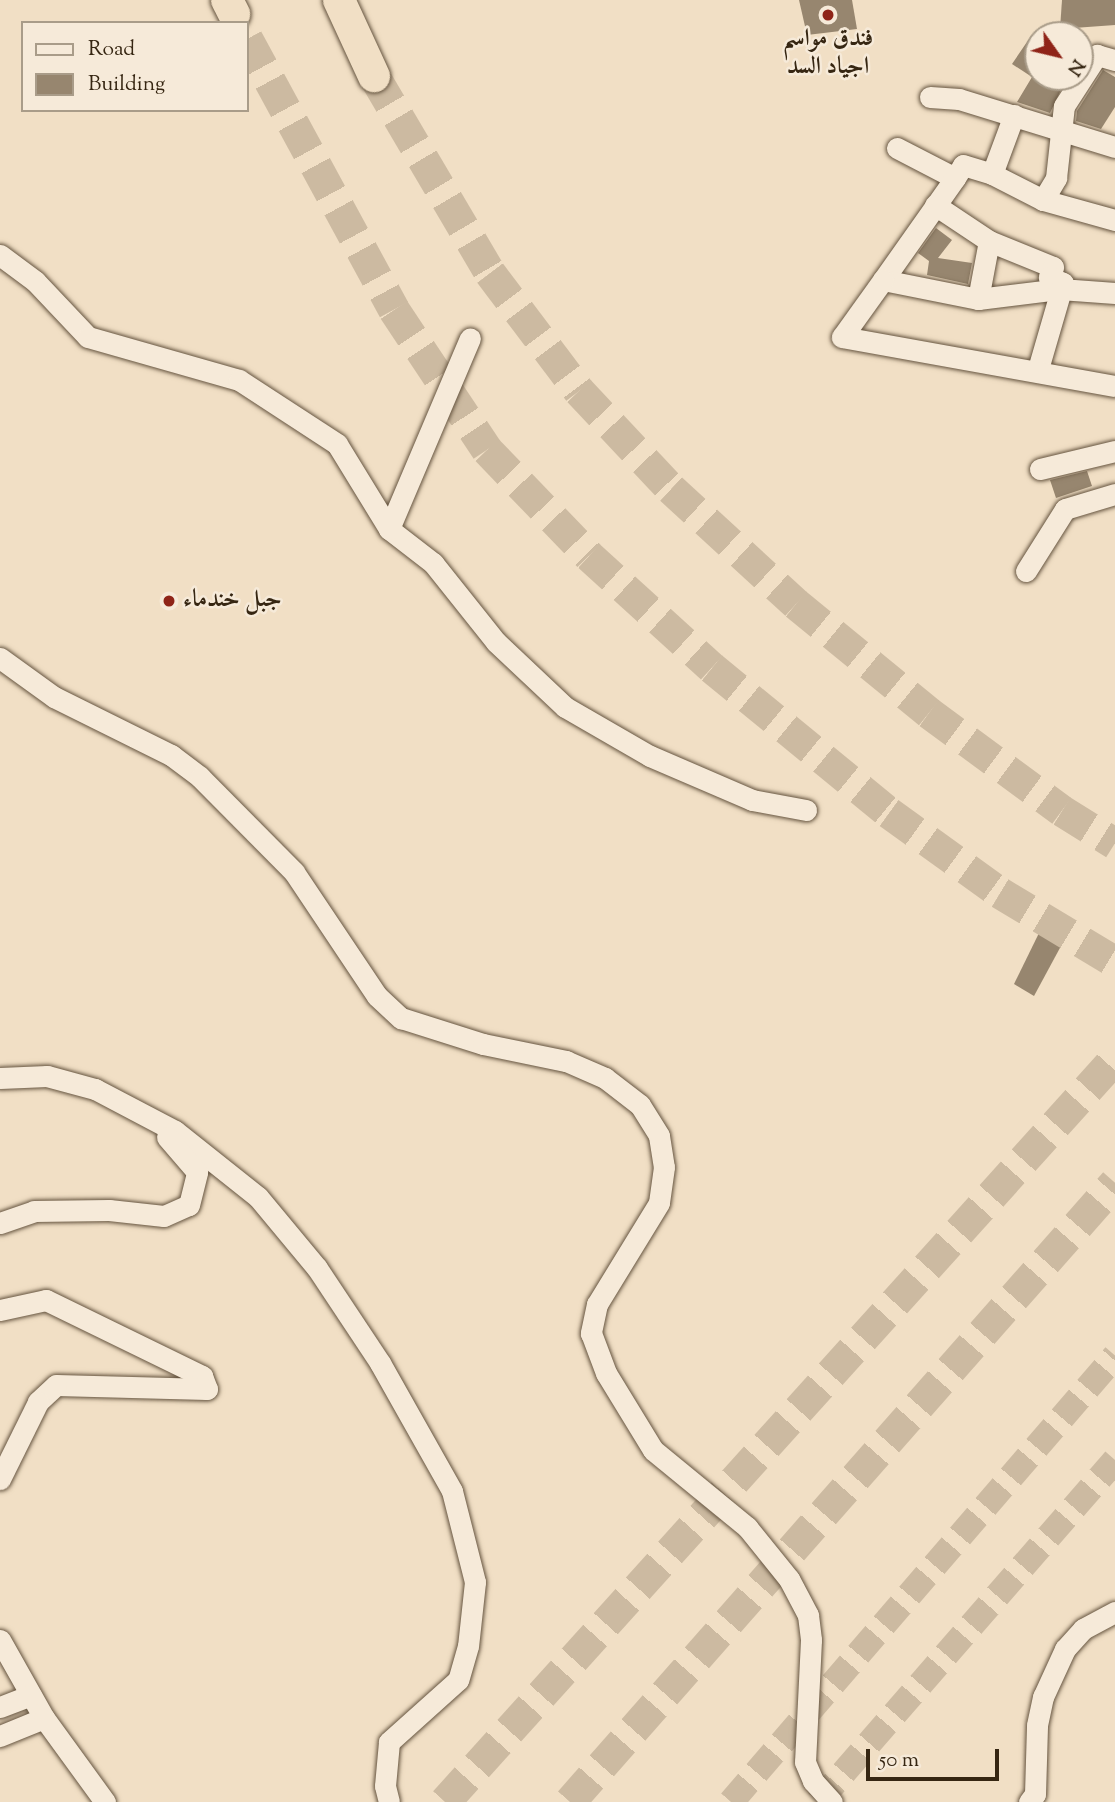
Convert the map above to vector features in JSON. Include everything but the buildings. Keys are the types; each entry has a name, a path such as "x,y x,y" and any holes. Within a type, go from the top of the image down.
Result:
{"highway":[{"path":"339,0 374,76"}],"street":[{"path":"1043,200 1056,178 1064,106 1097,55 1115,60"},
{"path":"930,97 959,99 1115,147"},
{"path":"992,174 1014,116"},
{"path":"897,148 954,177"},
{"path":"1115,220 1043,200 992,174 963,165 842,337 1038,369 1115,386"},
{"path":"935,205 989,241 1053,267 1049,277 1063,283 1038,369"},
{"path":"978,299 989,241"},
{"path":"0,255 35,281 88,337 239,380 337,444 389,529 433,563 496,642 565,707 650,756 752,800 806,810"},
{"path":"883,280 978,299 1060,289 1115,293"},
{"path":"389,529 470,338"},
{"path":"1040,469 1115,451"},
{"path":"1026,571 1065,509 1115,494"},
{"path":"0,658 54,697 171,755 200,776 294,872 377,996 401,1018 483,1044 566,1061 605,1078 640,1105 659,1136 664,1167 659,1203 597,1304 591,1333 606,1373 653,1450 747,1527 789,1579 808,1615 811,1640 805,1762 813,1782 832,1802"},
{"path":"0,1078 59,1079 95,1089 175,1131 258,1197 317,1268 380,1363 452,1491 475,1582 468,1646 458,1680 389,1742 385,1786 389,1802"},
{"path":"0,1223 34,1211 109,1210 164,1216 189,1205 197,1172 152,1119"},
{"path":"0,1310 47,1300 202,1376 207,1389 56,1385 38,1402 0,1479"},
{"path":"1029,1802 1035,1794 1037,1725 1049,1685 1065,1649 1083,1629 1115,1612"},
{"path":"0,1640 44,1718 105,1802"},
{"path":"0,1707 31,1695"},
{"path":"0,1736 44,1718"}],"tunnel":[{"path":"248,41 394,310 487,450 589,556 712,668 889,813 1000,893 1115,962"},
{"path":"374,76 490,273 579,391 671,489 796,604 929,713 1062,811 1115,844"},
{"path":"445,1802 1115,1059"},
{"path":"570,1802 1115,1183"},
{"path":"731,1802 1115,1356"},
{"path":"818,1802 1115,1460"}],"place":[{"name":"فندق مواسم اجياد السد","path":"828,15"},
{"name":"جبل خندماء","path":"169,601"}]}
